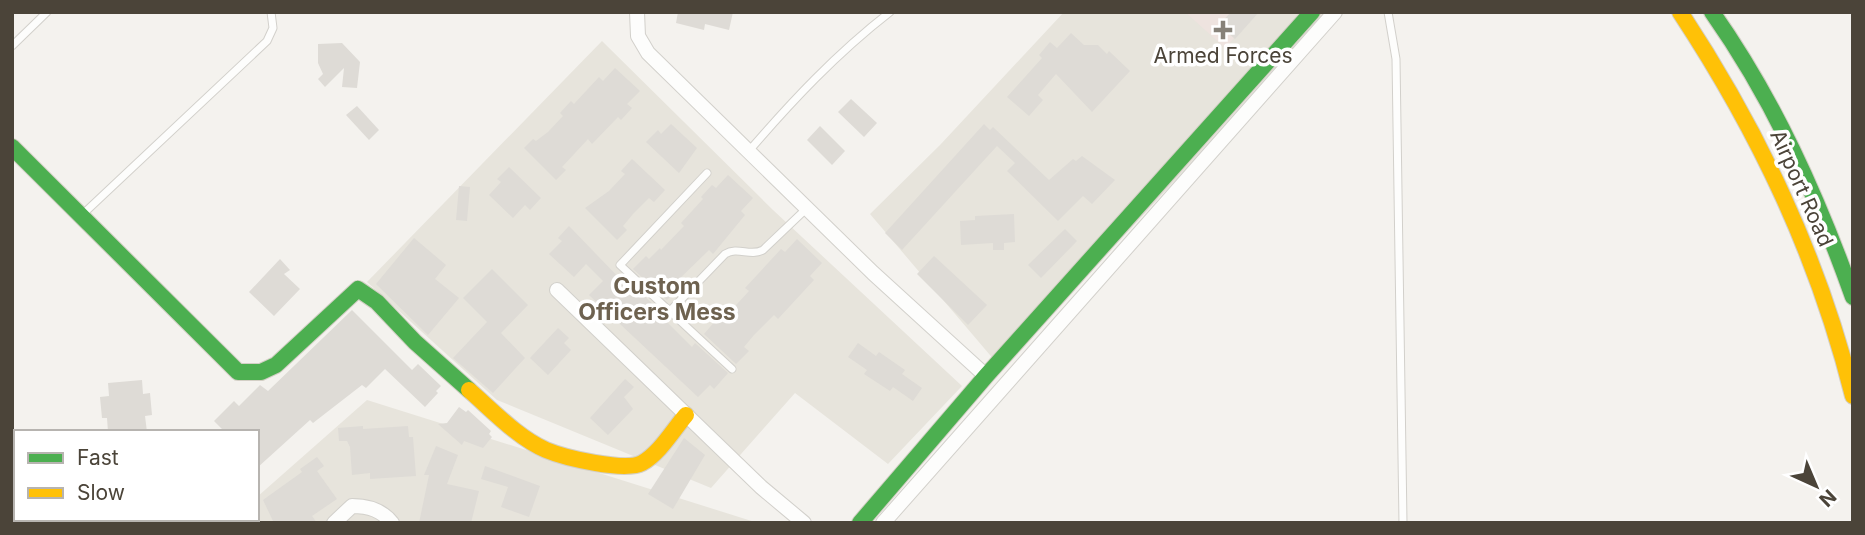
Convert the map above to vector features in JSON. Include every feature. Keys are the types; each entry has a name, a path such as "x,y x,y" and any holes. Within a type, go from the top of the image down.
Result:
{"street":[{"path":"637,12 638,36 648,53 806,209 986,376"},
{"path":"860,523 986,376 1312,12"},
{"path":"883,523 1335,12"},
{"name":"Airport Road","path":"1680,12 1728,82 1775,172 1822,287 1853,396"},
{"name":"Airport Road","path":"1712,12 1740,49 1814,191 1853,297"},
{"path":"12,147 239,373 260,372 282,359 358,289 377,302 415,342 506,422 546,450 628,468 651,457 686,415"},
{"path":"557,290 761,487 804,523"},
{"path":"334,523 352,506 363,506 385,513 392,523"}],"lane":[{"path":"12,46 47,12"},
{"path":"80,217 267,41 273,28 271,12"},
{"path":"748,153 803,89 845,48 890,12"},
{"path":"1388,12 1396,59 1403,523"},
{"path":"707,173 620,265 732,369"},
{"path":"669,312 725,254 735,250 757,253 763,250 806,209"}],"shaded area":[{"path":"1064,12 1332,12 1001,368 870,214 940,145"},
{"name":"Armed Forces","path":"1185,12 1258,12 1225,48"},
{"path":"602,41 773,210 962,386 888,464 795,393 711,488 497,400 367,282"},
{"path":"367,400 758,523 229,523 259,521 259,495"}],"building":[{"path":"678,12 733,12 729,30 705,24 704,30 676,23"},
{"path":"1231,12 1259,12 1235,39 1219,25"},
{"path":"1071,33 1084,45 1098,45 1107,54 1109,51 1130,71 1092,112 1056,74 1038,95 1043,100 1029,116 1007,97 1042,58 1039,55 1050,42 1057,48"},
{"path":"342,43 360,62 357,88 342,87 344,68 325,87 318,79 323,74 318,63 318,44"},
{"path":"615,68 640,91 627,104 632,108 621,120 618,117 592,144 588,139 562,167 566,170 556,180 524,148 533,139 536,141 548,132 563,116 560,113 571,101 574,104 599,77 603,81"},
{"path":"851,99 877,123 864,137 838,112"},
{"path":"357,106 379,130 369,140 346,115"},
{"path":"671,124 697,148 679,173 646,142 658,130 661,134"},
{"path":"984,124 990,130 993,127 1049,180 1073,159 1076,161 1082,156 1115,180 1092,204 1083,196 1058,221 1007,171 1015,163 997,146 902,250 885,233"},
{"path":"820,126 845,151 832,165 807,140"},
{"path":"632,159 665,190 654,202 649,198 633,214 623,226 627,230 617,240 585,208 609,191 625,174 621,171"},
{"path":"509,167 541,198 530,210 525,205 513,218 489,195 501,182 497,179"},
{"path":"728,175 753,198 741,211 745,215 713,254 709,250 674,284 678,288 667,300 633,269 646,256 649,259 660,248 661,250 684,226 681,223 703,199 701,197 712,185 716,188"},
{"path":"459,186 470,187 467,221 456,220"},
{"path":"1014,214 1015,242 1004,243 1004,250 993,250 993,243 961,245 960,221 975,220 975,216"},
{"path":"569,226 622,281 625,278 658,309 656,311 692,347 695,343 728,373 714,389 710,385 698,397 589,295 603,281 586,264 574,277 549,254 562,241 558,238"},
{"path":"1065,229 1077,241 1041,278 1028,265"},
{"path":"414,238 446,265 435,279 459,298 428,335 376,284"},
{"path":"797,239 822,263 810,276 814,280 778,319 774,315 754,335 744,347 749,351 736,364 704,334 716,320 719,323 749,291 745,288 781,249 785,252"},
{"path":"934,256 987,305 968,325 917,274"},
{"path":"280,259 290,270 284,274 300,289 274,316 249,292"},
{"path":"492,269 528,305 501,333 525,358 493,393 453,358 487,322 463,298"},
{"path":"352,310 412,370 418,364 441,386 425,407 385,369 366,388 362,385 313,423 310,420 259,466 259,430 223,430 214,421 234,401 239,406 260,385 268,391"},
{"path":"558,328 569,338 564,343 571,350 548,375 530,358"},
{"path":"858,343 876,356 879,352 905,370 902,374 922,388 913,401 893,387 890,391 864,374 867,370 848,357"},
{"path":"625,379 634,387 624,397 633,409 608,435 590,418"},
{"path":"142,380 143,394 150,393 152,415 145,416 147,430 108,430 107,418 102,418 100,397 109,396 108,383"},
{"path":"459,407 466,412 468,410 491,431 489,434 492,437 483,448 464,441 462,445 438,424 447,423"},
{"path":"363,426 363,429 408,426 409,437 413,437 416,476 370,479 370,473 352,475 350,447 347,441 339,441 338,428"},
{"path":"684,438 705,455 673,509 648,494"},
{"path":"436,446 458,455 447,484 479,491 471,523 419,523 429,475 424,475"},
{"path":"317,457 324,466 317,471 337,499 312,516 317,523 274,523 263,500 302,472 300,469"},
{"path":"485,466 540,486 529,517 501,507 508,487 481,479"}],"traffic: fast":[{"path":"860,523 986,376 1312,12"},
{"path":"1712,12 1755,79 1792,150 1853,297"},
{"path":"12,147 238,372 261,372 276,365 358,289 377,302 415,342 469,390"}],"traffic: slow":[{"path":"1680,12 1735,103 1783,196 1822,294 1853,396"},
{"path":"469,390 536,445 567,457 609,465 634,465 649,459 686,415"}],"place":[{"name":"Armed Forces","path":"1223,30"}],"district":[{"name":"Custom Officers Mess","path":"657,299"}]}
